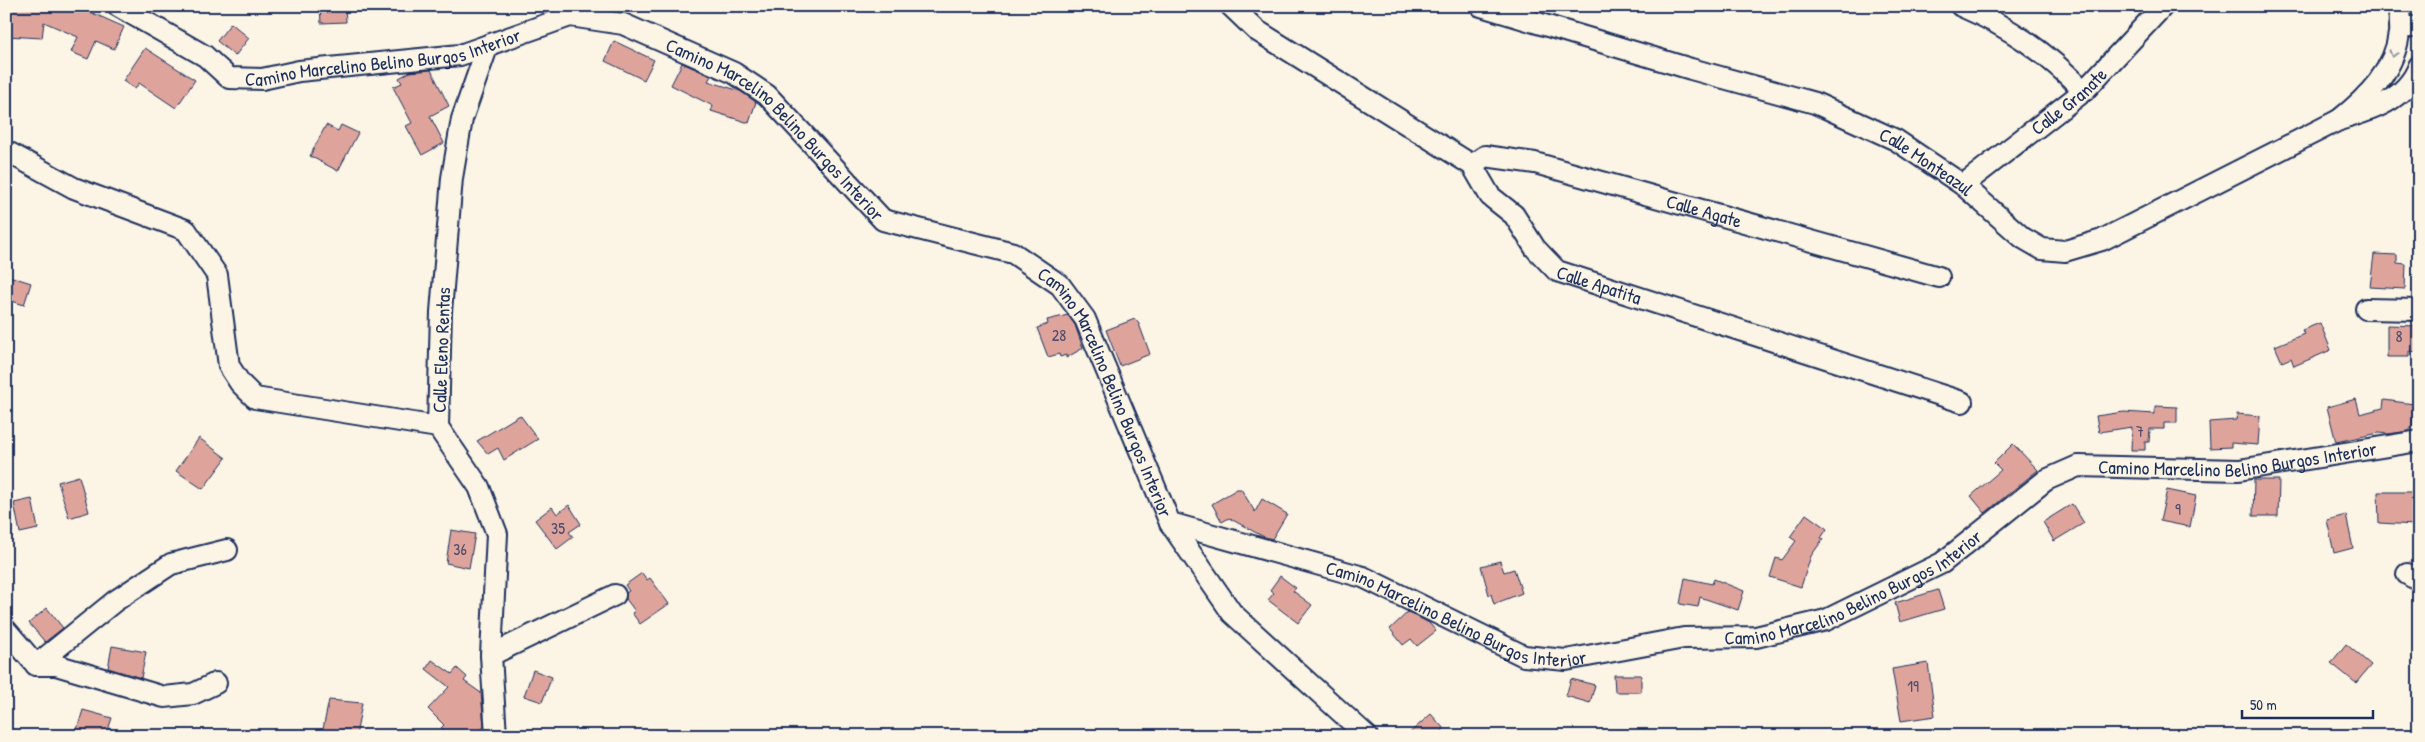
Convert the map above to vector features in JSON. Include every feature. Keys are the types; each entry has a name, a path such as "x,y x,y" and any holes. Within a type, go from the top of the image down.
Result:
{"street":[{"name":"Camino Marcelino Belino Burgos Interior","path":"118,6 205,56 229,78 262,79 299,71 460,55 570,16 624,24 734,73 767,95 883,220 1013,253 1060,285 1085,319 1170,523 1364,577 1524,656 1566,660 1684,638 1756,637 1826,620 1942,564 2046,480 2078,466 2239,470 2419,441"},
{"name":"Calle Apatita","path":"1232,6 1256,30 1472,165 1490,196 1514,215 1535,248 1557,271 1962,402"},
{"name":"Calle Monteazul","path":"1481,6 1672,64 1814,103 1896,140 1963,185 2023,238 2042,249 2065,251 2102,240 2339,120 2372,111 2401,94 2419,66"},
{"path":"1960,6 1986,17 2024,39 2058,64 2084,91"},
{"name":"Calle Granate","path":"1963,185 2084,91 2163,6"},
{"name":"Calle Monteazul","path":"2339,120 2374,87 2391,62 2409,27 2399,6"},
{"name":"Calle Eleno Rentas","path":"488,45 462,119 452,178 441,312 438,427 479,487 497,534 491,655 496,736"},
{"path":"6,151 74,188 186,230 217,275 229,366 240,383 255,398 438,427"},
{"name":"Calle Agate","path":"1472,165 1485,156 1535,163 1939,277"},
{"path":"2366,309 2419,310"},
{"path":"1170,523 1232,613 1367,736"},
{"path":"36,665 115,601 171,564 226,550"},
{"path":"491,655 616,596"},
{"path":"6,630 36,665 56,666 164,697 194,694 216,683"}],"building":[{"path":"6,6 67,11 69,6 93,6 90,12 124,27 114,49 96,41 88,59 71,52 78,37 44,22 42,38 6,36"},
{"path":"320,6 345,6 346,22 321,23"},
{"path":"231,23 249,38 235,56 217,41"},
{"path":"614,41 654,60 644,80 605,61"},
{"path":"145,48 195,80 176,108 139,83 135,89 123,81"},
{"path":"682,63 711,76 708,81 740,91 756,102 749,123 711,111 713,106 671,85"},
{"path":"431,70 449,106 430,116 444,143 422,155 406,126 412,123 393,87 402,83 399,78 410,72"},
{"path":"326,125 338,131 341,125 358,133 338,171 310,156"},
{"path":"2374,254 2397,255 2397,263 2406,264 2405,289 2370,287"},
{"path":"6,275 31,283 24,305 6,299"},
{"path":"1068,315 1075,325 1083,348 1066,358 1066,355 1060,357 1059,354 1048,357 1037,328 1048,324 1047,320"},
{"path":"1135,319 1139,324 1150,354 1120,366 1106,330"},
{"path":"2320,323 2331,350 2294,366 2291,358 2282,362 2275,346 2304,334 2302,330"},
{"path":"2387,325 2419,326 2419,352 2409,351 2409,357 2387,357"},
{"path":"2356,399 2360,414 2383,408 2384,400 2414,404 2412,427 2409,431 2388,434 2379,433 2336,442 2327,407"},
{"path":"2155,406 2177,407 2177,423 2164,423 2164,429 2150,429 2149,442 2145,442 2145,450 2131,450 2132,427 2099,432 2096,416 2124,412 2155,414"},
{"path":"2237,414 2260,416 2258,445 2231,443 2231,447 2210,448 2209,422 2236,420"},
{"path":"520,415 538,439 504,460 498,448 488,454 477,441"},
{"path":"199,438 226,458 203,489 176,471"},
{"path":"2013,444 2038,470 1985,513 1971,496 2001,470 1994,463"},
{"path":"79,476 89,512 69,518 58,482"},
{"path":"2254,480 2279,480 2278,516 2253,516"},
{"path":"1237,489 1241,489 1255,512 1262,499 1287,514 1272,539 1262,536 1229,518 1222,522 1212,504"},
{"path":"2167,490 2196,496 2190,527 2160,521"},
{"path":"2378,492 2416,492 2415,525 2379,523"},
{"path":"32,499 38,529 20,533 14,503"},
{"path":"2072,504 2084,523 2054,541 2043,522"},
{"path":"569,505 581,524 569,532 573,537 557,549 535,520 552,507 557,514"},
{"path":"1806,514 1827,529 1821,538 1823,539 1811,556 1801,587 1770,577 1776,558 1782,560 1796,541 1790,537"},
{"path":"2346,515 2353,548 2334,553 2327,520"},
{"path":"451,530 475,534 469,568 446,563"},
{"path":"1500,561 1504,572 1514,569 1522,593 1494,604 1491,594 1489,595 1481,566"},
{"path":"642,573 647,580 650,578 669,604 640,624 632,613 635,611 626,599 626,593 629,591 625,585"},
{"path":"1280,576 1296,588 1293,591 1312,605 1298,623 1268,600 1274,593 1270,590"},
{"path":"1685,578 1712,584 1714,579 1744,591 1738,610 1700,597 1698,607 1680,604"},
{"path":"1938,590 1944,609 1900,622 1895,603"},
{"path":"47,608 63,628 45,642 29,623"},
{"path":"1408,612 1429,623 1436,631 1417,646 1411,639 1403,645 1390,629"},
{"path":"2346,644 2371,665 2356,683 2331,663"},
{"path":"112,646 146,652 141,678 108,668"},
{"path":"432,660 452,674 457,668 467,677 464,681 481,693 484,726 477,736 452,736 441,728 444,725 428,709 449,687 426,669"},
{"path":"1928,663 1935,716 1901,721 1892,669"},
{"path":"533,670 552,677 542,702 524,696"},
{"path":"1614,675 1641,675 1641,692 1615,692"},
{"path":"1571,679 1595,685 1590,703 1566,696"},
{"path":"329,700 362,703 356,736 322,734"},
{"path":"83,710 112,718 106,736 75,736"},
{"path":"1431,714 1444,729 1437,736 1406,736"}]}
